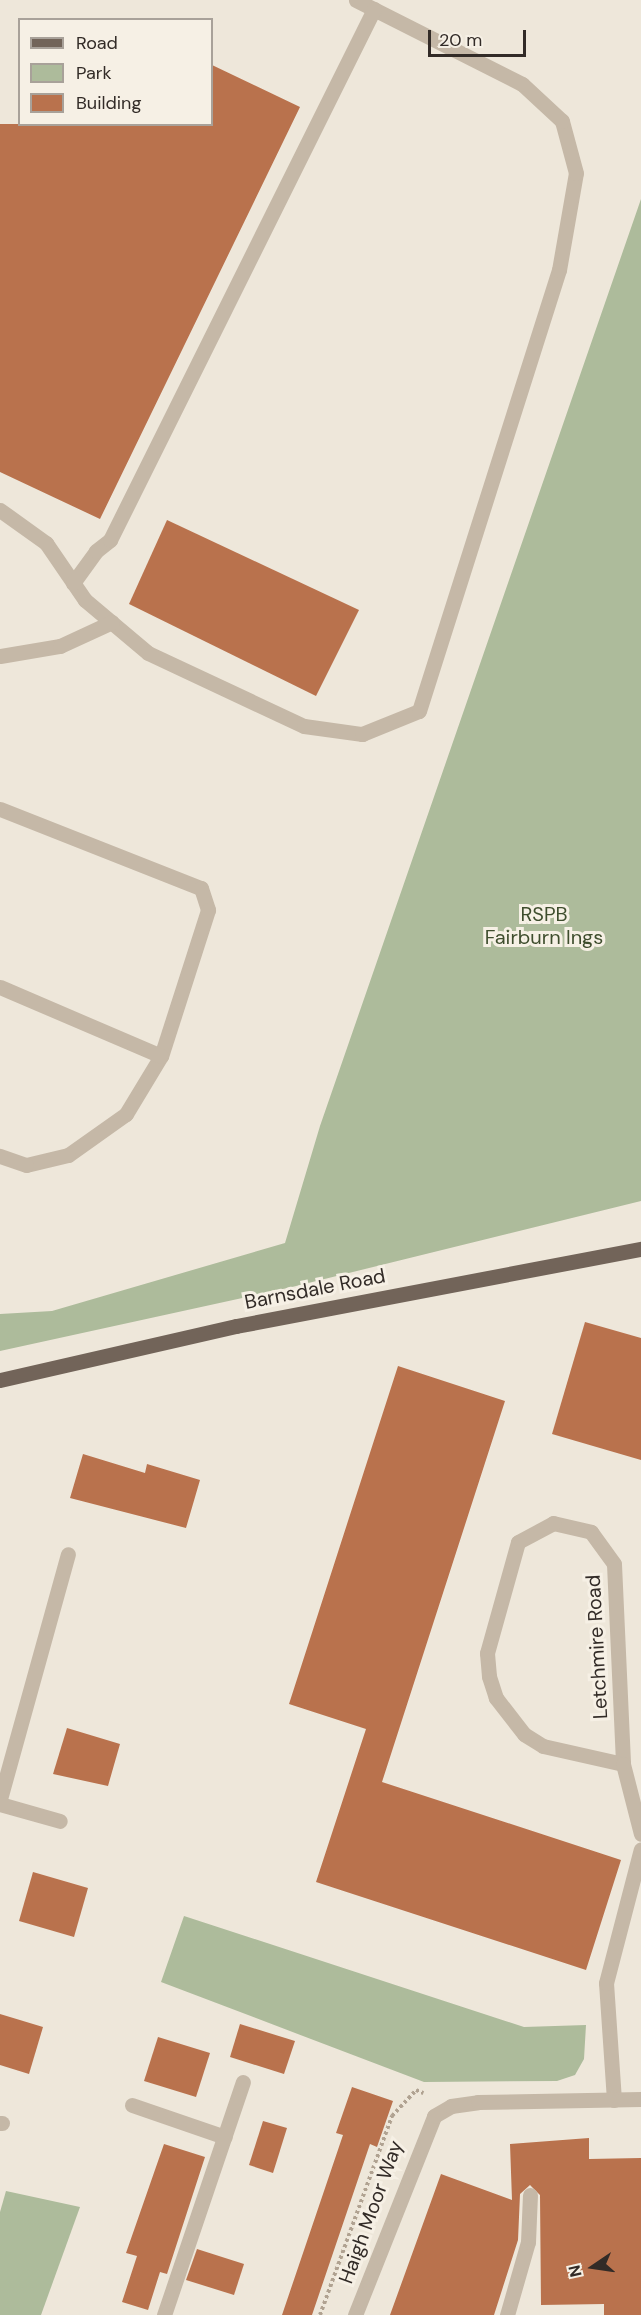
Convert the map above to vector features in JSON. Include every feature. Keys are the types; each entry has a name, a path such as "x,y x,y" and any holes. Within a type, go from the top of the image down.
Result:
{"main road":[{"name":"Barnsdale Road","path":"0,1380 236,1326 641,1249"}],"street":[{"path":"0,510 46,543 74,583 112,622 148,652 304,726 362,734 420,711 559,270 576,173 562,121 522,84 356,0"},
{"path":"74,583 110,540 374,9"},
{"path":"0,656 60,646 112,622"},
{"path":"0,809 201,888 208,910 161,1056 126,1114 68,1155 26,1165 0,1156"},
{"path":"0,987 161,1056"},
{"name":"Letchmire Road","path":"623,1764 543,1746 524,1734 496,1698 488,1653 518,1542 540,1527 566,1523 591,1532 614,1564 623,1764 641,1834"},
{"path":"0,1800 68,1554"},
{"path":"0,1804 60,1821"},
{"path":"614,2100 606,1983 641,1849"},
{"path":"164,2315 243,2082"},
{"path":"451,2106 641,2099"},
{"path":"132,2105 225,2137"},
{"name":"Haigh Moor Way","path":"355,2315 426,2124 451,2106"},
{"path":"513,2313 528,2242 530,2195"}],"path":[{"path":"320,2315 392,2116 416,2091 451,2106"}],"green space":[{"name":"RSPB Fairburn Ings","path":"641,199 641,1201 292,1287 0,1351 0,1314 52,1311 285,1243 320,1126"},
{"path":"184,1916 524,2027 586,2025 584,2059 575,2075 557,2081 424,2082 161,1982"},
{"path":"6,2191 80,2207 41,2315 0,2315 0,2212"}],"building":[{"path":"213,65 300,107 100,519 0,472 0,124 18,124 18,126 213,126"},
{"path":"167,520 359,610 316,696 129,604"},
{"path":"585,1322 641,1338 641,1460 552,1434"},
{"path":"398,1366 505,1401 382,1782 621,1860 586,1970 316,1882 366,1729 289,1704"},
{"path":"83,1454 145,1473 147,1464 200,1480 186,1528 70,1498"},
{"path":"67,1728 120,1744 108,1786 53,1774"},
{"path":"33,1872 88,1888 74,1937 19,1921"},
{"path":"0,2014 43,2027 29,2074 0,2065"},
{"path":"240,2024 295,2041 284,2074 230,2057"},
{"path":"158,2037 210,2053 196,2097 144,2081"},
{"path":"352,2087 393,2101 377,2147 370,2144 312,2315 282,2315 343,2135 336,2133"},
{"path":"263,2121 287,2128 273,2173 249,2165"},
{"path":"589,2138 589,2159 641,2158 641,2315 604,2315 604,2304 541,2305 540,2195 530,2185 520,2194 518,2240 494,2315 390,2315 441,2174 512,2200 510,2144"},
{"path":"164,2144 205,2157 167,2274 160,2272 148,2310 122,2302 137,2256 126,2253"},
{"path":"197,2249 244,2264 234,2295 186,2280"}]}
